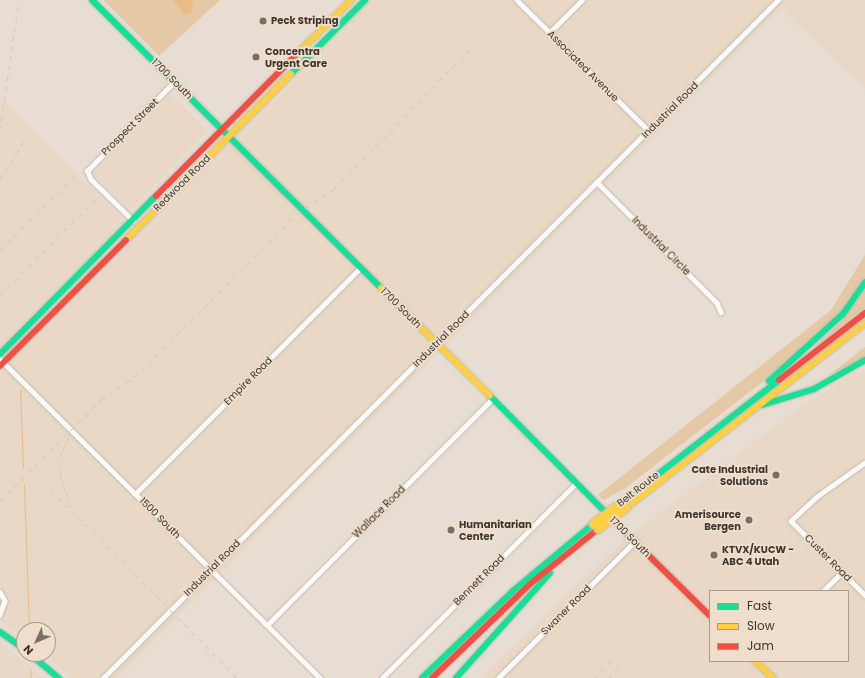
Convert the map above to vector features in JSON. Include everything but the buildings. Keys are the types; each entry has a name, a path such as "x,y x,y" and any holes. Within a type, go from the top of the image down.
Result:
{"main road":[{"name":"1700 South","path":"92,0 709,615"},
{"name":"Redwood Road","path":"1,362 226,134 351,0"},
{"name":"Redwood Road","path":"0,354 133,221 226,134 364,0"},
{"path":"723,423 822,335 843,314 865,282"},
{"name":"Belt Route","path":"624,505 723,423 865,313"},
{"name":"Belt Route","path":"421,678 514,590 865,323"},
{"path":"754,408 814,389 865,360"},
{"name":"Belt Route","path":"432,678 486,625 568,553 595,527"},
{"path":"456,678 568,553"},
{"path":"0,632 16,643"},
{"path":"40,662 59,678"},
{"path":"756,662 773,678"}],"street":[{"name":"Associated Avenue","path":"517,0 649,131"},
{"path":"550,32 582,0"},
{"name":"Industrial Road","path":"103,678 778,0"},
{"name":"Prospect Street","path":"133,221 87,173 174,82"},
{"name":"Industrial Circle","path":"598,182 717,303 721,312"},
{"name":"Empire Road","path":"135,494 360,268"},
{"name":"1500 South","path":"1,362 320,678"},
{"name":"Wallace Road","path":"267,625 492,399"},
{"name":"Custer Road","path":"865,463 817,497 791,521 865,595"},
{"name":"Bennett Road","path":"382,678 576,483"},
{"name":"Swaner Road","path":"498,678 635,541"},
{"path":"824,590 842,572"},
{"path":"0,592 5,601 0,615"}],"shaded area":[{"path":"103,0 220,0 159,56"},
{"path":"173,0 193,0 192,12 184,15"},
{"path":"370,0 865,0 865,89 781,8 117,678 72,678 54,662 56,662 56,622 16,622 16,631 0,620 0,97 138,235"},
{"path":"171,94 208,131 129,211 93,173"},
{"path":"865,255 865,280 847,307 774,373 624,489 604,500 598,495 831,310"},
{"path":"865,289 865,308 812,349 843,319"},
{"path":"865,347 865,359 829,375"},
{"path":"865,370 865,678 480,678 625,539 800,408 853,374"},
{"path":"0,643 16,655 16,662 25,662 43,678 0,678"}],"waterway":[{"path":"20,389 23,468"},
{"path":"24,485 29,622"},
{"path":"30,669 31,678"}],"railway":[{"path":"0,130 19,0"},
{"path":"0,501 101,400 141,371 297,214 334,189 469,50"},
{"path":"0,179 28,135"},
{"path":"0,250 76,175"},
{"path":"0,295 98,197"},
{"path":"69,436 62,452 60,474 72,510 237,678"},
{"path":"51,491 68,508"},
{"path":"594,678 613,659"},
{"path":"608,678 620,666"}],"traffic: fast":[{"path":"92,0 381,288"},
{"path":"291,74 365,0"},
{"path":"0,354 156,196"},
{"path":"769,381 843,314 865,282"},
{"path":"762,405 814,389 865,360"},
{"path":"621,503 779,380"},
{"path":"490,396 632,539"},
{"path":"422,678 514,590 593,524"},
{"path":"456,678 550,573"},
{"path":"0,632 16,643"},
{"path":"40,662 59,678"}],"traffic: slow":[{"path":"295,56 351,0"},
{"path":"126,240 291,74"},
{"path":"381,288 490,396"},
{"path":"626,508 865,323"},
{"path":"593,524 621,503"},
{"path":"598,529 626,508"},
{"path":"756,662 773,678"}],"traffic: jam":[{"path":"156,196 295,56"},
{"path":"0,366 126,240"},
{"path":"779,380 865,313"},
{"path":"432,678 530,584 598,529"},
{"path":"632,539 709,615"}],"place":[{"name":"Peck Striping","path":"263,21"},
{"name":"Concentra Urgent Care","path":"256,57"},
{"name":"Cate Industrial Solutions","path":"776,475"},
{"name":"Amerisource Bergen","path":"749,520"},
{"name":"Humanitarian Center","path":"451,530"},
{"name":"KTVX/KUCW - ABC 4 Utah","path":"714,555"}]}
